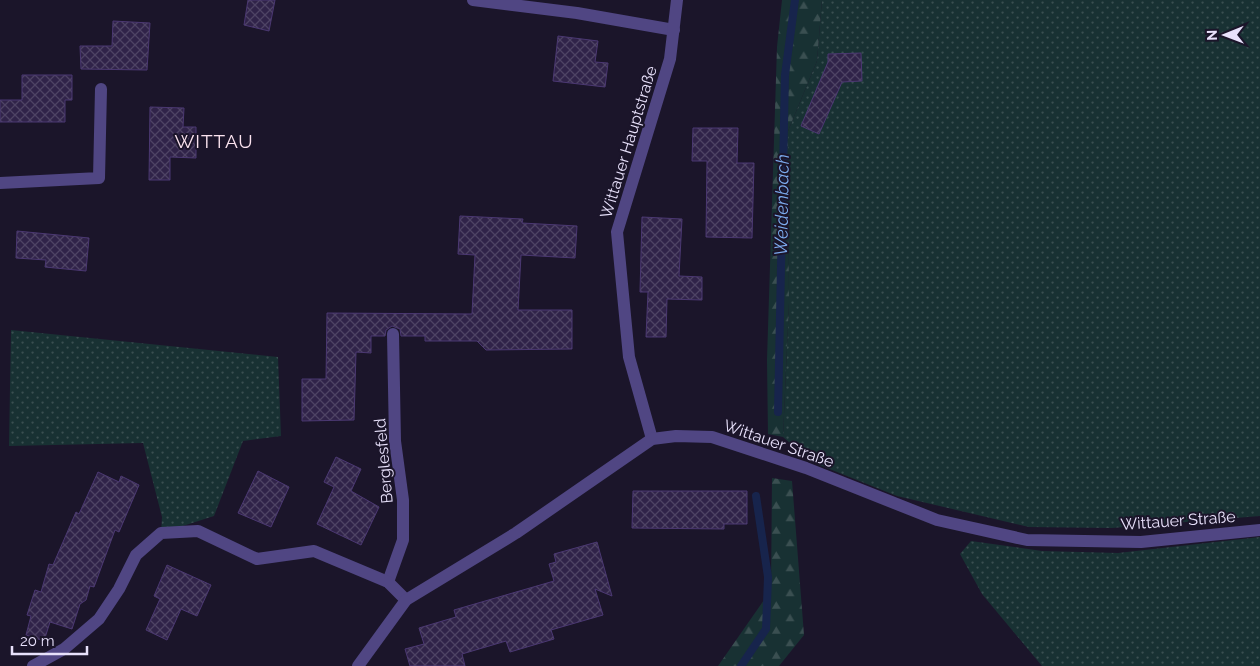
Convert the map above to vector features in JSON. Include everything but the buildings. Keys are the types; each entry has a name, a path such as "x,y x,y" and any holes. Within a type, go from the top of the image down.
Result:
{"street":[{"path":"473,0 577,13 674,30"},
{"name":"Wittauer Hauptstraße","path":"652,439 629,356 617,232 670,59 677,0"},
{"path":"0,183 99,178 101,89"},
{"name":"Berglesfeld","path":"388,582 404,540 403,500 395,441 393,334"},
{"name":"Wittauer Straße","path":"358,666 406,600 516,534 652,439 676,436 712,437 806,468 937,520 1027,540 1142,542 1260,530"},
{"path":"33,666 64,649 99,619 119,589 136,555 161,532 198,531 257,559 314,551 388,582 406,600"}],"green space":[{"path":"782,0 822,0 817,61 788,131 789,303 783,437 768,434 767,360 777,47"},
{"path":"822,0 1260,0 1260,516 1112,528 1029,527 897,496 812,462 783,437 789,303 788,131 817,61"},
{"path":"11,330 278,357 281,436 243,441 214,516 161,533 162,517 143,443 9,446"},
{"path":"772,478 792,481 804,635 779,666 718,666 771,590"},
{"path":"1260,537 1260,666 1042,666 982,594 960,554 971,541 1042,551 1118,553"}],"waterway":[{"name":"Weidenbach","path":"778,412 785,75 795,0"},
{"name":"Weidenbach","path":"741,666 766,629 768,577 756,496"}],"district":[{"name":"WITTAU","path":"214,141"}]}
